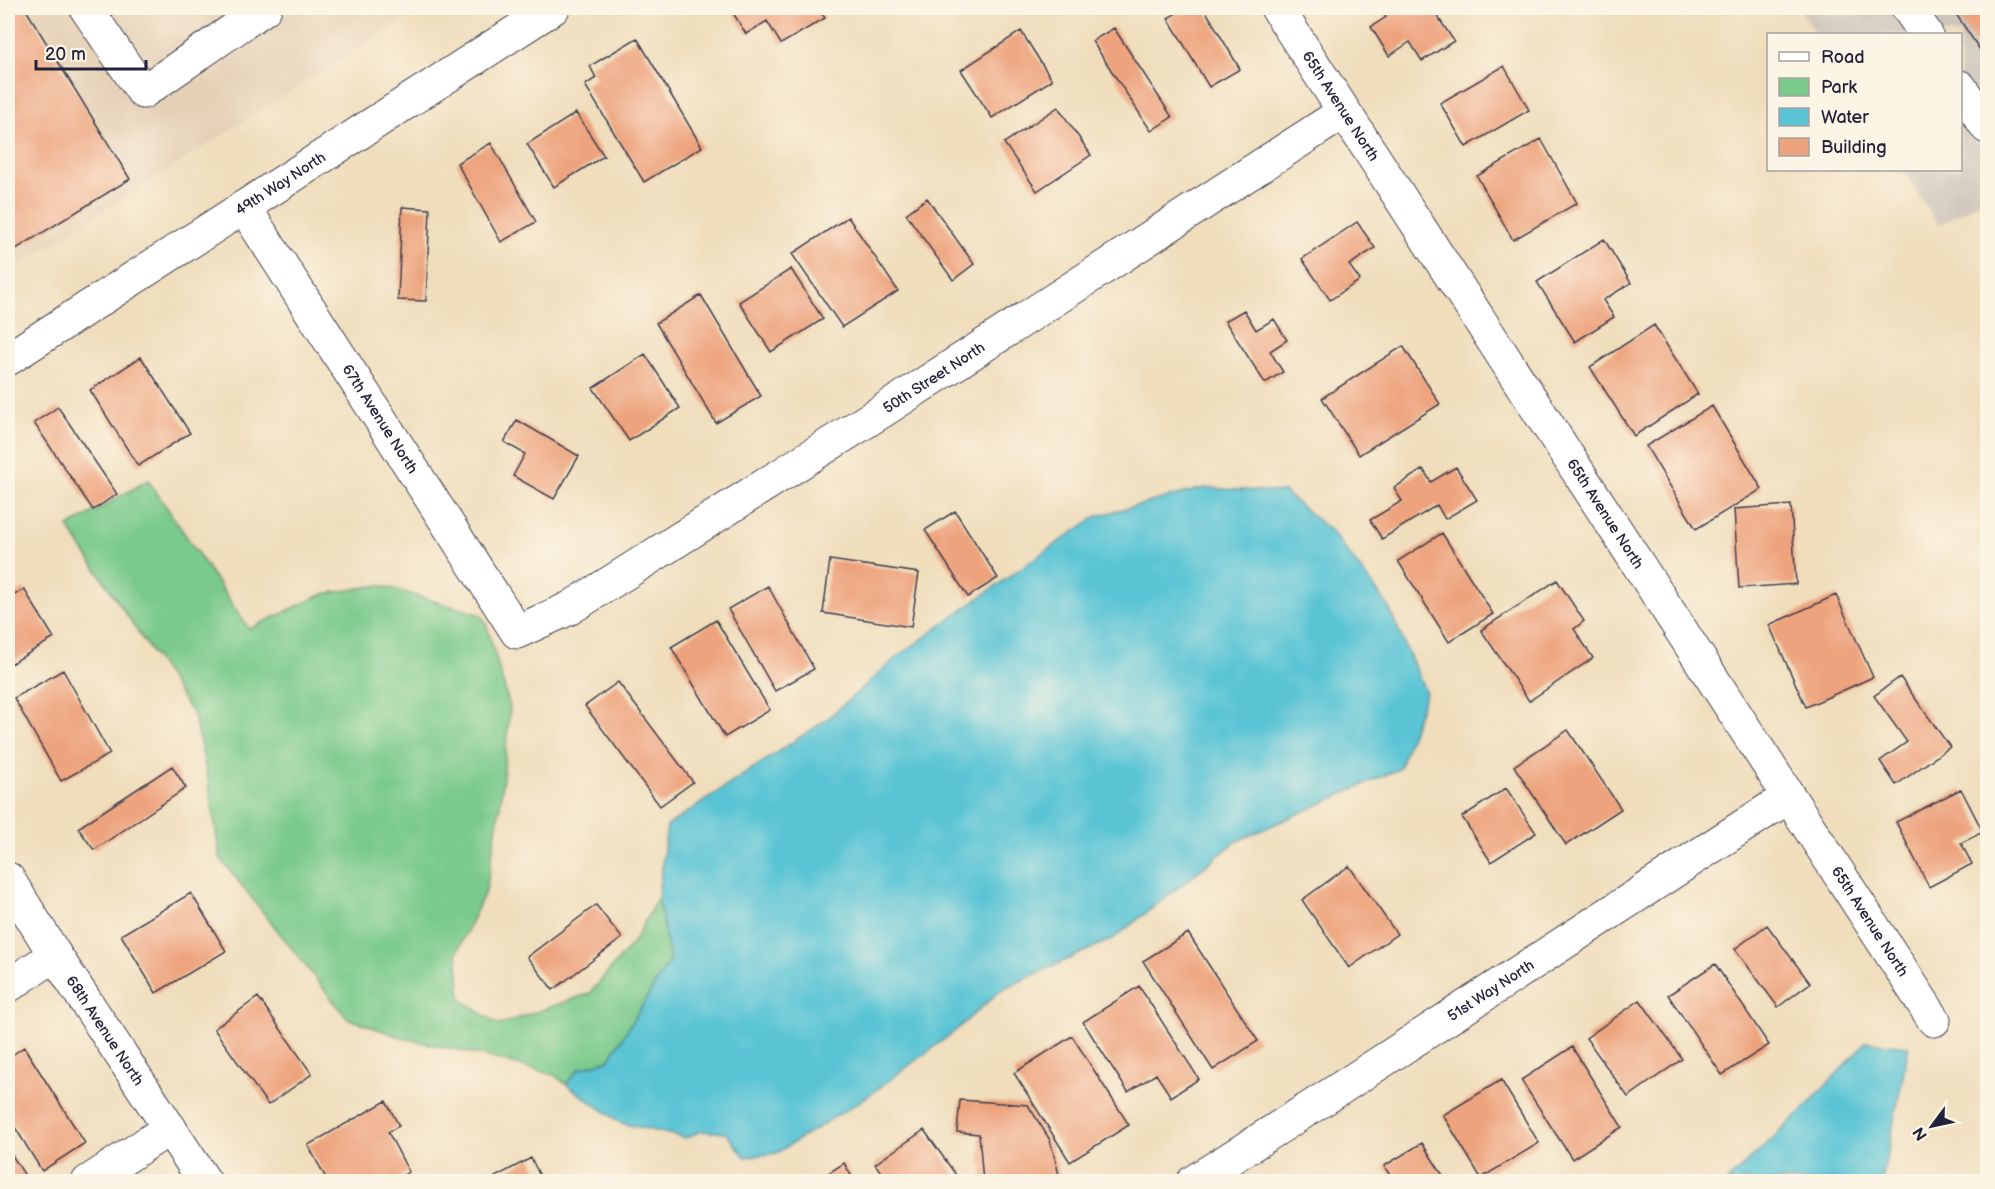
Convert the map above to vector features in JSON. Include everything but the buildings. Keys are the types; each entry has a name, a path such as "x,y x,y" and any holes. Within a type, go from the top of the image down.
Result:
{"street":[{"path":"86,8 143,92 265,8"},
{"name":"49th Way North","path":"8,359 553,8"},
{"name":"65th Avenue North","path":"1277,8 1934,1020"},
{"path":"1908,8 1925,33"},
{"path":"1962,90 1987,127"},
{"name":"50th Street North","path":"518,632 570,608 884,410 1344,112"},
{"name":"67th Avenue North","path":"244,207 518,632"},
{"name":"51st Way North","path":"1193,1182 1788,797"},
{"name":"68th Avenue North","path":"8,879 205,1182"},
{"path":"8,986 56,955"},
{"path":"88,1182 170,1128"}],"shaded area":[{"path":"8,8 421,8 8,272"},
{"path":"1798,8 1987,8 1987,198 1938,225 1904,171 1962,171 1962,33 1815,33"}],"green space":[{"path":"148,480 249,629 323,594 380,585 481,615 486,623 510,707 500,807 486,890 457,952 461,999 499,1025 590,993 633,943 658,897 670,960 609,1060 579,1069 566,1084 554,1075 485,1056 403,1038 347,1018 220,858 208,779 194,716 68,527"}],"water":[{"path":"1204,488 1284,492 1332,532 1387,604 1426,693 1399,769 1237,841 1114,938 1001,990 954,1032 867,1097 777,1153 745,1157 726,1133 701,1131 686,1138 621,1123 566,1084 579,1069 609,1060 670,960 658,897 667,826 827,719 897,657 1097,516"},
{"path":"1866,1042 1909,1046 1882,1181 1727,1181 1805,1108"}]}
